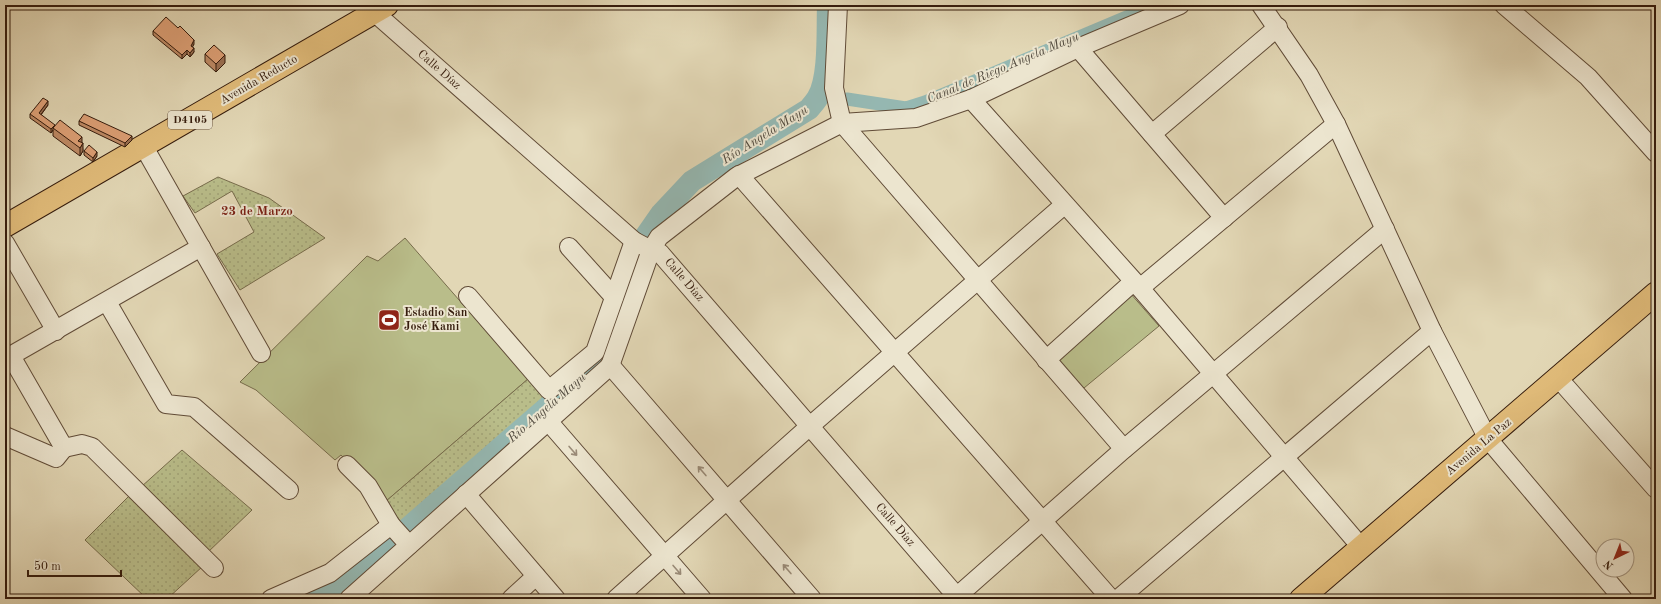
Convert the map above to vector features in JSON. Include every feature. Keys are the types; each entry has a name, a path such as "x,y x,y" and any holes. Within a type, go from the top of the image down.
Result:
{"main road":[{"name":"Avenida Reducto","path":"5,226 144,147 376,8"},
{"name":"Avenida La Paz","path":"1312,596 1361,547 1559,379 1656,293"}],"street":[{"path":"838,5 834,88 842,123 1124,449"},
{"path":"349,599 610,365 651,250 659,237 739,175 842,123 916,118 971,99 1078,48 1180,5"},
{"path":"1261,5 1278,27 1309,75 1336,124 1432,331 1488,439 1623,599"},
{"name":"Calle Díaz","path":"376,8 634,241 660,253 957,598"},
{"path":"1515,8 1588,77 1656,153"},
{"path":"1152,134 1278,27"},
{"path":"1078,48 1224,218"},
{"path":"971,99 1136,285 1361,547"},
{"path":"1046,360 1136,285 1224,218 1336,124"},
{"path":"144,147 261,353"},
{"path":"739,175 1111,599"},
{"path":"616,599 810,426 1064,205"},
{"path":"957,598 1124,449 1385,229"},
{"path":"468,296 549,390 595,352 634,241"},
{"path":"5,243 56,331"},
{"path":"64,448 8,357 107,302 201,247"},
{"path":"569,247 614,297"},
{"path":"107,302 166,404 194,407 289,490"},
{"path":"1118,599 1432,331"},
{"path":"610,365 812,599"},
{"path":"1559,379 1656,489"},
{"path":"548,421 702,599"},
{"path":"5,436 56,458 64,448 82,444 92,447 214,568"},
{"path":"347,465 368,486 391,525 409,545"},
{"path":"466,494 556,599"},
{"path":"271,599 330,573 391,525"},
{"path":"511,599 536,576"}],"green space":[{"path":"218,177 269,198 325,238 240,290 217,254 254,232 232,191 195,213 183,196"},
{"name":"Estadio San José Kami","path":"405,238 528,379 385,502 341,455 335,460 256,390 240,382 367,256 378,261"},
{"path":"1130,293 1159,326 1084,388 1055,358"},
{"path":"528,379 561,389 569,397 408,538 385,502"},
{"path":"182,450 252,510 207,553 141,487"},
{"path":"131,494 203,566 167,599 147,599 85,540"}],"building":[{"path":"166,17 178,28 180,26 194,40 191,46 194,48 190,53 187,50 182,55 153,31"},
{"path":"214,45 225,55 216,64 205,54"},
{"path":"43,98 48,101 39,113 55,125 51,129 30,114"},
{"path":"84,114 132,136 125,143 79,121"},
{"path":"60,120 82,137 78,141 83,143 80,148 53,128"},
{"path":"89,145 97,152 93,158 84,151"}],"waterway":[{"name":"Río Angela Mayu","path":"645,237 661,214 692,181 809,109 815,102 822,88 826,65 828,5"},
{"name":"Canal de Riego Angela Mayu","path":"847,99 906,108 925,102 1155,5"},
{"name":"Río Angela Mayu","path":"408,528 602,360 616,320"},
{"name":"Río Angela Mayu","path":"306,599 351,576 388,543"}],"place":[{"name":"Estadio San José Kami","path":"389,320"}],"district":[{"name":"23 de Marzo","path":"257,211"}]}
